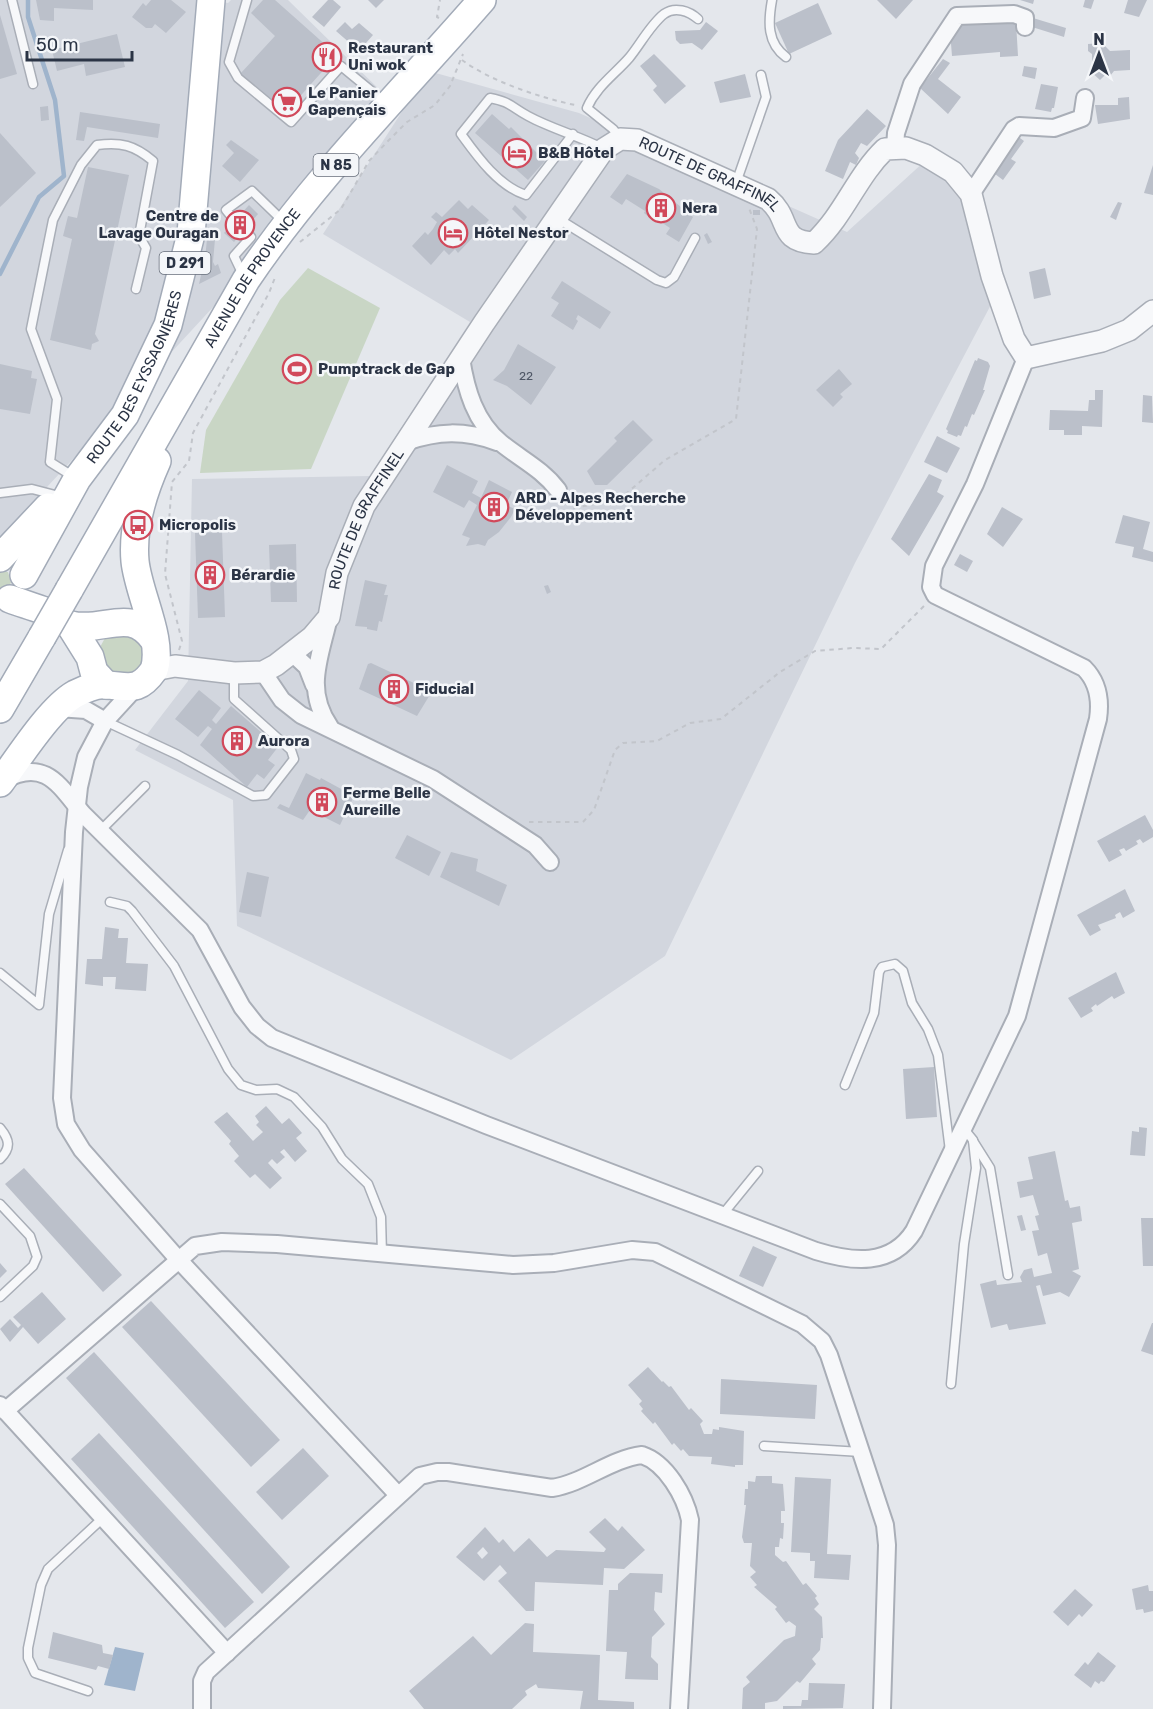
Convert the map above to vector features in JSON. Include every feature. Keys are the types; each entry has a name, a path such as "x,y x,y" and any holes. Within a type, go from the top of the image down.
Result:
{"main road":[{"name":"AVENUE DE PROVENCE","path":"40,632 69,590 246,280 292,234 389,106 482,0"},
{"name":"ROUTE DES EYSSAGNIÈRES","path":"0,558 68,488 125,415 157,352 177,297 191,234 217,66 214,7"},
{"path":"156,660 135,561 138,525 151,475 210,345"},
{"name":"ROUTE DES EYSSAGNIÈRES","path":"10,593 68,488"},
{"path":"0,558 18,564 10,593 40,632"},
{"path":"0,696 40,632 70,625 107,626 119,622 136,624 156,660"},
{"path":"70,625 99,676 121,688 156,660"},
{"path":"99,676 95,637 107,626"},
{"name":"N 85","path":"0,709 40,632"},
{"path":"0,783 58,708 99,676"}],"street":[{"path":"1025,27 1025,18 1014,14 957,16 952,20 936,51 912,84 896,134 895,147 925,154 953,172 971,194 992,276 1014,339 1026,358"},
{"path":"971,194 1014,129 1019,126 1054,128 1082,118 1084,98"},
{"name":"ROUTE DE GRAFFINEL","path":"329,617 337,573 355,524 461,358 556,218 612,144 637,140 755,192 776,206 789,236 798,242 814,243 838,215 867,166 885,149 895,147"},
{"path":"1026,358 1102,341 1129,330 1153,311"},
{"path":"461,358 472,403 483,424 500,443"},
{"path":"0,783 22,773 45,774 68,792 77,807 200,930 242,1007 257,1026 272,1038 486,1125 834,1256 857,1261 875,1259 888,1254 909,1239 950,1155 968,1135 1023,997 1100,706 1096,683 1084,668 935,595 931,587 934,566 975,484 1026,358"},
{"path":"444,384 472,403"},
{"path":"406,442 453,432 470,423 472,403"},
{"path":"431,404 453,432 475,434 500,443 538,468 558,490"},
{"path":"329,617 312,637 263,672 234,673 200,667 175,666 156,660 105,722 86,757 74,832 62,1098 64,1117 70,1134 82,1150 177,1258 398,1495"},
{"path":"282,700 303,698 314,685 329,617"},
{"path":"292,653 306,667 314,685 316,704 330,727"},
{"path":"263,672 282,700 301,715 330,727 433,779 535,845 550,862"},
{"path":"99,676 105,722"},
{"path":"58,708 86,710 105,722"},
{"path":"227,1653 3,1408 177,1258 195,1246 222,1242 277,1244 513,1265 554,1263 632,1250 656,1252 811,1330 826,1348 887,1536 882,1709"},
{"path":"205,1706 204,1676 420,1476 437,1472 552,1488 568,1485 637,1456 645,1456 654,1462 673,1483 685,1503 690,1520 679,1709"}],"lane":[{"path":"12,0 33,84"},
{"path":"247,0 217,66 238,78 291,122 341,66 389,106"},
{"path":"772,0 770,32 775,49 786,57"},
{"path":"573,134 526,195 516,192 482,163 461,134 490,98 508,101 528,116 573,134 612,144 613,129 587,108 592,95 628,60 665,13 678,10 690,12 698,19"},
{"path":"736,183 766,97 761,75"},
{"path":"68,488 50,462 57,399 31,329 53,220 81,165 97,145 116,142 138,148 153,161 140,236 146,248 136,289"},
{"path":"235,221 226,210 252,190 292,234"},
{"path":"556,218 657,280 666,282 674,277 695,238"},
{"path":"244,230 251,237 234,256 246,280"},
{"path":"0,493 68,488"},
{"path":"105,722 178,755 253,796 261,797 266,795 293,755 291,750 234,699 234,673"},
{"path":"100,831 145,786"},
{"path":"0,973 39,1005 49,914 59,873 74,832"},
{"path":"110,902 127,906 174,966 228,1069 241,1085 256,1090 277,1089 294,1097 322,1127 342,1159 368,1184 381,1216 382,1255"},
{"path":"845,1085 874,1013 879,972 882,967 895,964 903,971 912,1003 928,1029 938,1055 950,1155"},
{"path":"0,1128 7,1136 9,1143 8,1149 0,1159"},
{"path":"968,1135 990,1168 1008,1275"},
{"path":"951,1384 964,1244 976,1168 968,1135"},
{"path":"723,1214 758,1171"},
{"path":"0,1204 30,1236 37,1257 33,1266 0,1297"},
{"path":"764,1446 861,1452"},
{"path":"88,1691 35,1672 28,1658 28,1648 41,1585 48,1569 104,1517"}],"path":[{"path":"437,16 440,0"},
{"path":"292,234 324,225 341,209 369,161 407,122 435,105 450,86 462,60 477,71 497,79 559,102 587,108"},
{"path":"558,490 574,508 620,499 665,460 736,419 757,229 750,216 749,206 755,192"},
{"path":"156,660 182,641 165,574 172,482 189,461 193,433 269,293 277,272"},
{"path":"509,829 525,822 584,822 594,810 615,750 623,743 657,741 690,723 721,719 780,672 815,651 853,648 881,649 935,595"}],"shaded area":[{"path":"0,0 212,0 228,3 231,0 288,0 387,97 267,231 215,305 0,538"},
{"path":"432,72 579,113 847,232 925,161 963,195 995,297 855,563 665,956 511,1060 237,926 233,800 135,750 188,681 192,479 370,476 470,322 323,234 403,110"}],"green space":[{"name":"Pumptrack de Gap","path":"308,268 380,308 311,469 200,473 206,430 280,300"},
{"path":"0,571 8,572 11,583 6,588 0,588"},
{"path":"115,631 143,638 143,672 110,676 99,649 105,638"}],"water":[{"path":"115,1647 144,1653 135,1691 104,1685"}],"building":[{"path":"36,0 93,0 93,10 54,8 54,21 40,20"},
{"path":"151,0 171,0 186,12 166,33 155,24 152,28 146,28 132,17 143,3 146,6"},
{"path":"263,0 275,0 337,55 286,112 240,74 275,36 251,13"},
{"path":"328,0 333,0 341,7 324,27 312,17"},
{"path":"368,0 384,0 376,8"},
{"path":"877,0 913,0 896,19"},
{"path":"1020,0 1034,0 1033,4"},
{"path":"1085,0 1094,0 1091,9 1083,7"},
{"path":"1128,0 1147,0 1139,17 1124,13"},
{"path":"818,3 832,34 789,54 775,23"},
{"path":"0,15 17,74 0,79"},
{"path":"1033,18 1066,28 1064,37 1032,27"},
{"path":"345,22 352,29 359,23 373,35 359,51 336,31"},
{"path":"706,22 718,31 702,50 692,43 680,44 676,40 675,31 700,30"},
{"path":"1016,22 1018,56 1000,57 1000,52 952,56 950,31 956,24"},
{"path":"117,34 125,67 86,76 84,64 57,71 52,50"},
{"path":"1102,43 1110,51 1130,50 1130,70 1114,71 1110,76 1107,73 1100,80 1089,70 1092,66 1092,54 1088,51 1088,44"},
{"path":"654,54 686,86 665,104 653,90 657,86 640,66"},
{"path":"943,59 950,63 938,79 961,97 948,114 920,88"},
{"path":"1024,66 1037,68 1035,79 1022,76"},
{"path":"745,74 751,97 720,103 714,82"},
{"path":"1041,84 1058,87 1054,108 1051,112 1035,109"},
{"path":"1129,97 1130,119 1098,124 1095,105 1118,105 1118,98"},
{"path":"48,106 49,120 41,121 40,107"},
{"path":"867,109 886,126 867,146 861,143 855,153 859,158 856,165 850,162 843,179 825,171 838,140"},
{"path":"80,112 160,124 158,138 87,127 84,141 76,140"},
{"name":"B&B Hôtel","path":"492,114 509,129 511,127 545,161 528,180 475,133"},
{"path":"0,133 36,173 0,207"},
{"path":"1016,135 1024,141 1011,159 1016,162 1003,180 991,171"},
{"path":"231,140 259,160 240,182 222,166 234,153 226,145"},
{"path":"1153,165 1153,195 1144,193"},
{"path":"88,167 129,175 95,334 99,341 92,344 91,350 50,340 72,239 63,236 68,216 77,218"},
{"name":"Nera","path":"627,174 659,189 693,217 679,242 666,234 670,228 652,216 650,218 644,213 645,211 626,199 622,205 610,197"},
{"name":"Hôtel Nestor","path":"459,200 468,209 472,205 489,220 458,253 455,249 449,255 444,250 431,265 412,246 425,232 428,235 433,229 437,222 431,217 436,212 442,217"},
{"path":"1118,202 1122,203 1116,220 1110,217"},
{"name":"Centre de Lavage Ouragan","path":"249,205 258,214 234,242 224,233"},
{"path":"515,205 527,217 524,221 512,209"},
{"path":"753,210 760,210 760,215 753,215"},
{"path":"707,233 712,242 708,244 704,235"},
{"path":"207,239 215,239 213,262 215,266 218,264 221,273 199,284 204,269"},
{"path":"1045,268 1051,295 1034,299 1029,272"},
{"path":"562,281 611,312 600,329 578,315 576,319 578,321 573,330 551,316 559,303 551,298"},
{"path":"518,344 556,367 531,405 507,386 493,380 504,370"},
{"path":"978,358 988,362 990,366 983,390 985,390 967,427 965,426 961,436 957,437 947,433 946,429 975,360 977,361"},
{"path":"0,364 32,371 31,378 37,379 30,414 0,409"},
{"path":"839,369 852,384 840,394 843,397 833,407 816,390"},
{"path":"1095,390 1103,390 1102,427 1082,426 1082,435 1064,435 1064,430 1049,430 1050,410 1088,411 1089,400 1095,400"},
{"path":"1143,395 1152,396 1153,423 1142,422"},
{"path":"633,420 653,440 607,485 595,485 587,471 617,441 614,438"},
{"path":"937,436 960,448 947,473 924,462"},
{"name":"ARD - Alpes Recherche Développement","path":"447,465 478,481 472,493 481,498 489,480 512,492 506,505 515,509 511,517 485,546 478,544 466,546 470,538 462,535 477,505 469,500 464,508 433,492"},
{"path":"929,474 942,480 937,492 944,496 909,556 891,539"},
{"path":"1002,507 1023,519 1003,547 987,534"},
{"path":"1123,515 1150,522 1143,549 1153,552 1153,562 1132,557 1134,547 1115,543"},
{"name":"Bérardie","path":"222,532 225,617 198,618 195,533"},
{"path":"296,544 297,602 271,602 269,545"},
{"path":"960,554 973,561 967,572 954,565"},
{"path":"365,580 387,585 384,595 388,595 382,622 379,621 377,631 355,626"},
{"path":"548,585 551,592 547,594 544,586"},
{"name":"Fiducial","path":"371,663 429,690 431,693 417,716 359,689 368,664"},
{"name":"Aurora","path":"199,690 221,708 212,720 216,724 231,706 278,747 268,760 275,765 264,779 257,774 247,787 200,745 212,729 208,726 198,737 175,719"},
{"name":"Ferme Belle Aureille","path":"306,773 320,780 321,778 354,796 340,825 310,810 303,820 277,808 280,804 289,808"},
{"path":"1145,815 1153,830 1153,837 1143,843 1140,839 1136,841 1138,844 1126,851 1124,848 1119,850 1122,855 1109,862 1097,841"},
{"path":"407,835 441,852 429,876 395,858"},
{"path":"451,852 478,859 476,871 507,885 499,906 440,877"},
{"path":"247,872 269,877 261,917 239,912"},
{"path":"1125,889 1135,911 1123,918 1120,912 1115,915 1116,918 1098,925 1101,930 1090,936 1077,915"},
{"path":"105,927 119,929 118,938 128,938 126,963 148,964 146,991 115,989 116,977 103,977 103,986 85,984 87,959 102,959"},
{"path":"1116,972 1125,993 1114,999 1112,996 1097,1006 1096,1004 1091,1008 1093,1011 1081,1018 1068,998"},
{"path":"934,1067 937,1117 906,1119 903,1069"},
{"path":"266,1106 282,1124 289,1118 302,1133 296,1138 307,1151 295,1162 284,1149 280,1152 285,1157 277,1164 272,1159 268,1163 282,1178 270,1189 255,1174 250,1178 234,1161 239,1156 229,1144 231,1141 214,1122 227,1112 253,1141 263,1132 256,1125 259,1122 255,1116"},
{"path":"1139,1127 1147,1128 1145,1156 1130,1155 1132,1131 1139,1132"},
{"path":"1055,1151 1065,1201 1068,1200 1070,1208 1080,1206 1082,1221 1072,1223 1079,1269 1072,1271 1081,1276 1069,1297 1060,1292 1043,1296 1040,1285 1036,1286 1046,1324 1009,1330 1007,1324 991,1328 980,1284 996,1280 997,1285 1022,1282 1020,1277 1024,1270 1032,1268 1034,1277 1052,1273 1047,1253 1038,1256 1032,1231 1039,1230 1035,1216 1039,1215 1033,1195 1020,1198 1017,1182 1033,1179 1028,1157"},
{"path":"24,1168 122,1275 103,1292 5,1184"},
{"path":"1022,1215 1026,1230 1021,1231 1017,1216"},
{"path":"1141,1218 1153,1218 1153,1266 1143,1266"},
{"path":"753,1246 777,1257 763,1287 739,1276"},
{"path":"0,1263 7,1271 0,1278"},
{"path":"42,1292 66,1319 38,1344 23,1327 10,1342 0,1329 10,1319 18,1328 21,1325 13,1317"},
{"path":"151,1301 280,1440 251,1467 122,1327"},
{"path":"1153,1323 1153,1355 1141,1351"},
{"path":"94,1352 290,1567 262,1594 66,1378"},
{"path":"648,1367 662,1382 671,1386 689,1410 691,1408 703,1421 700,1424 704,1434 712,1434 713,1429 719,1430 719,1427 744,1431 743,1465 735,1465 735,1467 711,1464 712,1457 689,1456 674,1443 672,1445 655,1422 653,1424 641,1411 643,1409 639,1404 642,1401 628,1385"},
{"path":"721,1379 817,1385 815,1419 720,1414"},
{"path":"99,1433 254,1602 225,1628 71,1459"},
{"path":"303,1448 329,1476 282,1520 256,1492"},
{"path":"756,1476 772,1476 772,1483 783,1484 785,1511 781,1511 781,1523 784,1523 783,1539 780,1538 779,1547 775,1547 775,1555 783,1562 786,1561 803,1585 806,1583 817,1596 815,1598 819,1604 814,1609 822,1617 823,1638 821,1638 820,1650 812,1659 816,1664 800,1683 797,1681 777,1701 765,1703 765,1709 742,1709 743,1688 750,1682 746,1677 784,1640 795,1636 796,1626 789,1621 786,1623 775,1609 777,1607 754,1587 757,1585 750,1577 756,1572 750,1566 752,1543 744,1543 742,1537 746,1505 744,1505 745,1489 748,1489 748,1481 755,1482"},
{"path":"795,1477 831,1479 827,1554 851,1555 849,1580 814,1578 815,1561 810,1561 810,1553 791,1552"},
{"path":"605,1518 618,1531 622,1526 645,1550 624,1569 604,1568 603,1585 535,1582 534,1611 526,1611 498,1581 507,1573 500,1565 484,1581 456,1557 485,1527 499,1543 503,1539 514,1552 529,1538 547,1557 556,1550 604,1552 606,1549 589,1532","holes":["483,1547 488,1553 482,1559 477,1553"]},
{"path":"630,1573 663,1574 662,1593 655,1592 654,1610 665,1624 652,1637 651,1657 658,1664 658,1680 625,1679 627,1652 606,1651 609,1590 618,1590 618,1584"},
{"path":"1148,1585 1149,1591 1153,1591 1153,1611 1144,1613 1143,1609 1136,1610 1132,1589"},
{"path":"1075,1589 1093,1605 1082,1617 1079,1614 1068,1626 1053,1612"},
{"path":"525,1623 534,1624 533,1652 600,1655 598,1700 634,1702 634,1709 580,1709 583,1691 538,1688 536,1684 525,1691 527,1695 512,1709 424,1709 409,1691 473,1636 491,1655"},
{"path":"53,1632 102,1645 103,1653 113,1655 109,1669 98,1666 96,1670 48,1658"},
{"path":"1098,1652 1116,1666 1104,1682 1101,1681 1099,1684 1095,1681 1091,1688 1074,1675 1085,1662 1088,1665"},
{"path":"809,1683 845,1684 843,1708 783,1709 783,1706 801,1706 802,1700 808,1700"}],"waterway":[{"path":"0,274 39,197 64,176 55,100 28,17 28,0"}],"place":[{"name":"Restaurant Uni wok","path":"327,57"},
{"name":"Le Panier Gapençais","path":"287,102"},
{"name":"B&B Hôtel","path":"517,153"},
{"name":"Nera","path":"661,208"},
{"name":"Centre de Lavage Ouragan","path":"240,225"},
{"name":"Hôtel Nestor","path":"453,233"},
{"name":"Pumptrack de Gap","path":"297,369"},
{"name":"ARD - Alpes Recherche Développement","path":"494,507"},
{"name":"Micropolis","path":"138,525"},
{"name":"Bérardie","path":"210,575"},
{"name":"Fiducial","path":"394,689"},
{"name":"Aurora","path":"237,741"},
{"name":"Ferme Belle Aureille","path":"322,802"}]}
